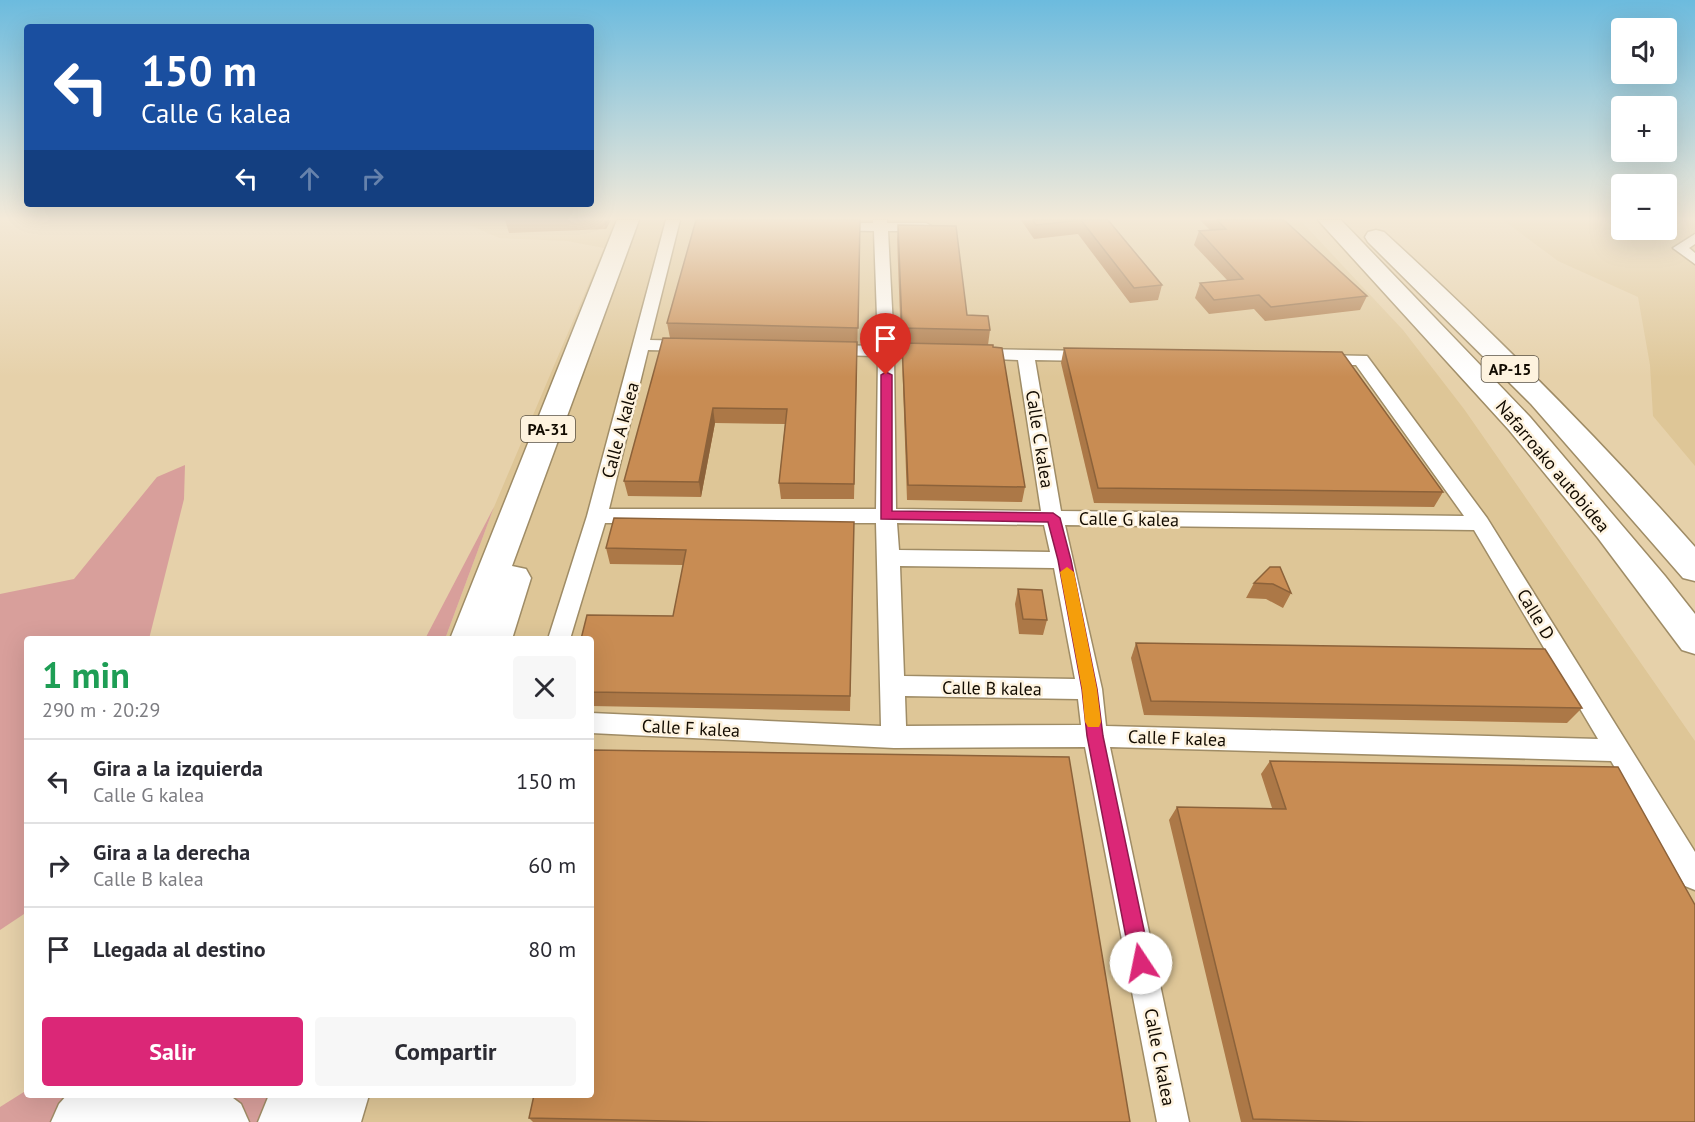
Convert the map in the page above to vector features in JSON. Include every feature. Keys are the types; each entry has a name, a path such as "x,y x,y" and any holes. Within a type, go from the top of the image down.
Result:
{"highway":[{"name":"PA-31","path":"469,636 608,272"},
{"name":"PA-31","path":"496,636 621,272"},
{"name":"Nafarroako autobidea","path":"1381,272 1532,440 1609,530 1695,640"},
{"name":"Nafarroako autobidea","path":"1414,272 1452,307 1658,525 1695,569"},
{"path":"1429,272 1519,357 1695,542"},
{"path":"450,636 486,550 519,505"},
{"path":"77,1122 99,1098"},
{"path":"284,1122 294,1098"},
{"path":"310,1122 316,1106 316,1098"},
{"path":"335,1122 343,1098"},
{"path":"110,1122 129,1104 193,1106 214,1113 222,1122"}],"street":[{"name":"Calle A kalea","path":"560,636 597,516 662,272"},
{"path":"882,272 886,352 886,516 894,686 894,737"},
{"path":"642,345 712,347"},
{"path":"817,350 1110,357"},
{"name":"Calle C kalea","path":"1026,355 1053,518 1064,560 1090,689 1095,736 1173,1122"},
{"name":"Calle D","path":"1302,360 1361,360 1480,523 1695,878"},
{"name":"Calle G kalea","path":"597,516 886,516 1480,523"},
{"path":"889,558 1064,560"},
{"name":"Calle B kalea","path":"894,686 1090,689"},
{"name":"Calle F kalea","path":"594,723 894,737 1095,736 1618,750"}],"shaded area":[{"path":"594,272 1349,272 1403,330 1464,409 1695,741 1695,1122 261,1122 271,1098 594,1098 594,636 446,636 494,507"},
{"path":"1583,272 1695,272 1695,466 1653,416 1650,365 1638,297"},
{"path":"185,465 184,499 150,636 24,636 24,914 0,930 0,594 74,579 157,477"},
{"path":"494,507 446,636 427,636"},
{"path":"24,1092 24,1098 271,1098 261,1122 0,1122 0,1107"}],"building":[{"path":"681,272 859,272 858,328 667,323"},
{"path":"900,272 962,272 967,315 988,316 990,330 902,328"},
{"path":"1122,272 1151,272 1162,285 1134,288"},
{"path":"1237,272 1341,272 1367,296 1271,307 1259,295 1214,300 1200,283 1243,279"},
{"path":"663,338 857,342 854,484 779,483 787,409 713,408 699,482 624,481"},
{"path":"902,343 993,345 993,347 1002,348 1025,487 908,485"},
{"path":"1064,348 1342,352 1443,492 1098,488"},
{"path":"614,518 854,522 850,696 594,692 594,636 582,636 587,615 673,616 686,550 606,548"},
{"path":"1270,567 1280,567 1291,593 1273,584 1254,583"},
{"path":"1018,589 1042,590 1047,620 1023,619"},
{"path":"1136,643 1545,649 1582,708 1151,701"},
{"path":"594,750 1069,757 1130,1122 714,1122 529,1118 533,1098 594,1098"},
{"path":"1270,761 1618,767 1695,905 1695,1122 1365,1122 1253,1119 1177,807 1286,809"}],"slow traffic":[{"path":"1067,572 1090,689 1093,722"}],"route":[{"path":"886,375 886,516 1053,518 1064,560 1090,689 1095,736 1141,963"}]}
